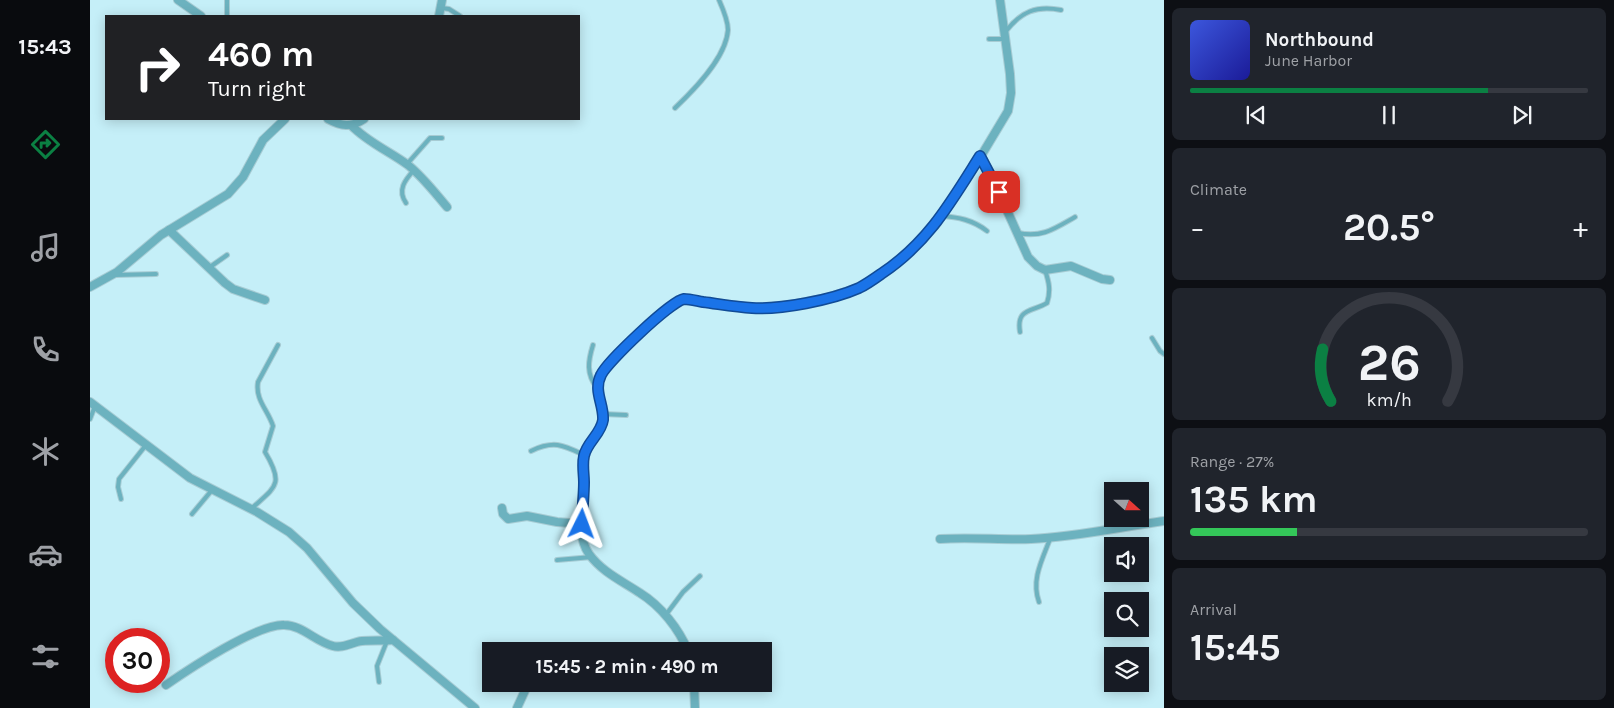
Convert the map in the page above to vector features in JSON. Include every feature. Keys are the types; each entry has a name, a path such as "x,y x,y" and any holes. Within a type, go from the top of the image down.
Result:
{"street":[{"path":"178,0 200,15"},
{"path":"683,642 678,632 650,601 603,569 592,557 584,543 582,524 584,455 590,443 598,434 603,422 597,388 601,375 640,333 681,300 768,308 827,298 866,284 897,263 927,234 941,216 1003,121 1010,102 1010,74 1000,0"},
{"path":"90,287 112,275 169,230 233,190 243,177 263,140 284,120"},
{"path":"330,120 338,124 351,126 361,135 407,164 447,207"},
{"path":"351,126 362,120"},
{"path":"980,156 991,175 1031,261 1045,270 1071,266 1102,279 1110,280"},
{"path":"169,230 208,268 233,289 265,300"},
{"path":"92,404 190,478 278,524 300,540 353,603 390,641 475,708"},
{"path":"502,508 503,514 508,519 527,516 557,522 582,524"},
{"path":"940,539 963,537 1051,537 1082,534 1164,520"},
{"path":"170,682 227,646 258,632 280,625 294,627 327,644 338,647 360,641 390,641"},
{"path":"518,708 525,692"},
{"path":"694,692 695,708"}],"lane":[{"path":"227,0 227,15"},
{"path":"675,108 691,92 710,68 720,53 726,39 728,30 727,20 719,0"},
{"path":"989,39 1004,36 1020,16 1030,11 1048,7 1060,10"},
{"path":"441,8 449,9 458,15"},
{"path":"407,164 430,138 442,138"},
{"path":"406,203 402,197 402,188 414,170"},
{"path":"941,216 968,220 980,225 987,231"},
{"path":"1018,233 1038,235 1052,230 1075,217"},
{"path":"208,268 227,255"},
{"path":"1020,332 1019,323 1022,315 1027,310 1039,308 1047,303 1050,285 1045,270"},
{"path":"112,275 156,274"},
{"path":"1152,338 1164,354"},
{"path":"251,509 273,489 277,482 277,474 266,452 273,426 258,397 257,388 258,382 278,345"},
{"path":"594,345 588,365 589,374 597,388"},
{"path":"90,419 92,404"},
{"path":"603,414 626,415"},
{"path":"531,451 552,444 561,445 584,455"},
{"path":"121,499 118,487 119,479 146,446"},
{"path":"192,514 212,490"},
{"path":"1039,602 1035,584 1051,537"},
{"path":"557,560 592,557"},
{"path":"665,616 683,592 700,576"},
{"path":"379,682 377,666 390,641"}],"route":[{"path":"582,524 584,455 590,443 598,434 603,422 597,388 601,375 640,333 672,306 685,299 754,308 768,308 827,298 848,292 861,287 891,268 927,234 937,222 980,156 999,192"}]}
